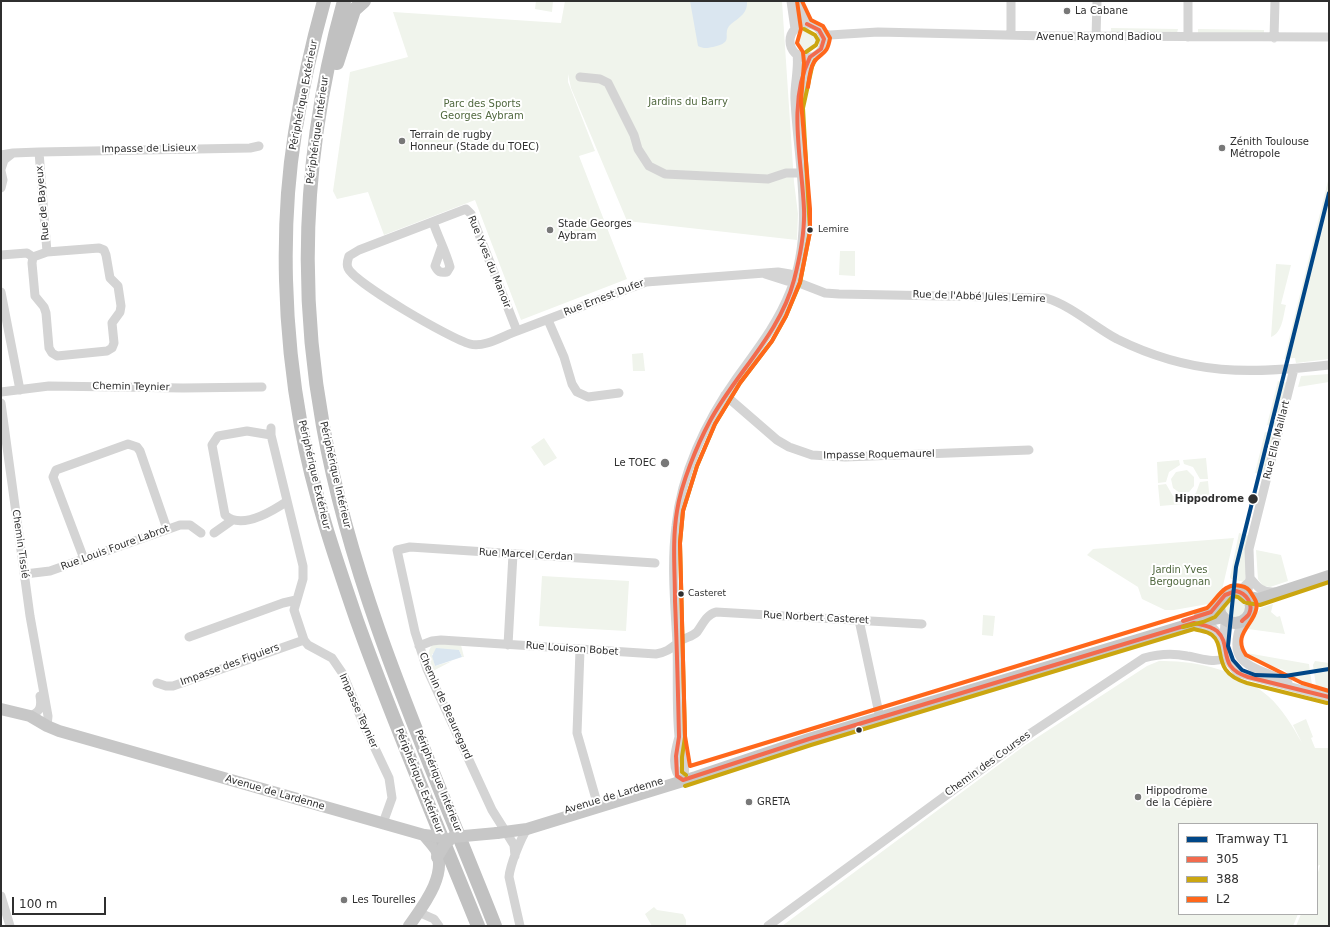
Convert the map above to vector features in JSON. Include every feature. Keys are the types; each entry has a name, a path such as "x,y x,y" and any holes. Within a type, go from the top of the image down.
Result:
{"highway":[{"name":"Périphérique Extérieur","path":"324,1 301,99 295,134 289,193 287,258 290,336 301,425 314,483 340,575 371,659 478,926"},
{"name":"Périphérique Intérieur","path":"344,1 329,56 314,146 308,210 309,313 317,392 330,462 355,554 382,636 495,926"},
{"path":"321,106 332,80 354,10 364,1"}],"main road":[{"path":"1246,598 1259,599 1329,576"},
{"path":"1246,598 1248,617 1242,621 1234,623 1224,619 1220,613 1219,604 1225,595 1233,591 1246,598 1262,603 1329,582"},
{"name":"Avenue de Lardenne","path":"1,716 25,723 47,726 424,836 448,837 515,831 682,777 1210,613 1219,604"},
{"name":"Avenue de Lardenne","path":"879,716 1194,623 1224,619"},
{"name":"Avenue de Lardenne","path":"1,709 30,716 47,726"},
{"path":"409,926 431,893 437,875 437,854 424,836"},
{"path":"437,854 445,844 448,837"}],"street":[{"path":"791,1 795,29"},
{"path":"795,1 807,24"},
{"path":"1011,1 1011,36"},
{"path":"1096,37 1097,1"},
{"path":"1188,1 1188,37"},
{"path":"1274,38 1275,1"},
{"path":"682,777 679,737 674,544 678,510 684,484 710,421 725,395 766,338 780,314 794,281 804,232 802,173 795,101 798,64 797,54 791,45 792,34 795,29 807,24 816,27 822,33 823,45 818,53 810,57 806,65 796,108"},
{"name":"Avenue Raymond Badiou","path":"822,33 830,36 878,32 1096,37 1329,37"},
{"name":"Avenue Raymond Badiou","path":"823,45 830,40 856,36 912,36 924,34"},
{"name":"Avenue Raymond Badiou","path":"1274,38 1329,41"},
{"path":"797,54 810,57"},
{"path":"580,77 600,79 608,83 634,135 638,149 649,166 665,174 768,179 786,173 802,173"},
{"name":"Impasse de Lisieux","path":"38,152 250,148 259,146"},
{"name":"Rue de Bayeux","path":"1,156 13,153 38,152 47,252 99,248 104,250 110,278 118,286 121,306 120,312 112,323 114,342 112,348 106,351 57,356 52,353 49,348 46,313 44,307 35,296 32,263 33,257"},
{"path":"1,188 3,180 1,170 4,160 13,153"},
{"name":"Rue Yves du Manoir","path":"461,211 469,211 517,332 479,345 470,344 410,312 363,282 348,268 350,256 359,250 433,222 461,211"},
{"path":"433,222 442,246"},
{"path":"1,255 27,253 33,257 47,252"},
{"name":"Rue Ernest Dufer","path":"517,332 646,282 785,273 790,274 794,281"},
{"name":"Rue de l'Abbé Jules Lemire","path":"794,281 825,293 839,294 1046,298 1060,303 1094,326 1118,339 1144,350 1183,363 1233,371 1329,365"},
{"path":"1,292 18,390"},
{"path":"548,320 564,356 572,384 577,392 588,396 618,393"},
{"name":"Rue Ella Maillart","path":"1246,598 1250,580 1249,549 1294,368"},
{"name":"Chemin Teynier","path":"1,392 49,386 183,388 262,387"},
{"name":"Impasse Roquemaurel","path":"725,395 777,440 789,447 812,455 845,457 1029,450"},
{"name":"Chemin Tissié","path":"1,403 41,684 48,716 47,726"},
{"path":"286,502 269,513 239,522 231,521 225,515 212,445 218,436 247,431 271,432 286,502 304,573 294,610 304,640"},
{"path":"84,559 53,477 56,470 128,444 137,447 140,451 167,529"},
{"path":"214,533 231,521"},
{"name":"Rue Louis Foure Labrot","path":"25,574 50,571 180,524 190,525 201,534"},
{"name":"Rue Marcel Cerdan","path":"397,550 410,547 655,563"},
{"name":"Chemin de Beauregard","path":"397,550 419,646 427,669 496,818 515,831"},
{"path":"508,645 513,554"},
{"path":"1250,580 1263,591 1277,592"},
{"path":"189,637 283,603 296,600"},
{"name":"Rue Norbert Casteret","path":"710,614 716,612 922,624"},
{"name":"Rue Louison Bobet","path":"419,646 432,641 441,640 656,654 673,648 696,633 710,614"},
{"path":"1224,619 1226,658 1238,673 1329,698"},
{"path":"859,620 879,716"},
{"path":"1242,621 1236,644 1239,657 1246,663 1300,689"},
{"path":"1194,623 1214,628 1224,642"},
{"name":"Impasse des Figuiers","path":"157,683 166,686 173,686 304,640"},
{"name":"Impasse Teynier","path":"304,640 308,645 332,658 337,665 372,743 390,778 392,798 383,823"},
{"path":"580,650 577,733 597,804"},
{"name":"Chemin des Courses","path":"768,926 1030,733 1144,658 1162,654 1185,655 1213,661 1226,658"},
{"name":"Chemin Tissié","path":"30,716 38,713 40,708 39,687 41,684"},
{"path":"515,831 515,856"},
{"path":"515,831 515,856 509,877 520,926"},
{"path":"1,896 10,926"},
{"path":"418,912 434,919 439,926"}],"green space":[{"path":"536,1 553,1 552,12 535,9"},
{"path":"565,1 782,1 794,182 798,214 797,240 627,221 571,88 568,74 568,82 595,151 579,156 627,279 521,320 475,200 384,235 368,192 337,199 333,191 350,72 408,57 393,12 561,23"},
{"path":"1111,28 1178,29 1177,33 1111,32"},
{"path":"1198,29 1264,30 1264,34 1198,33"},
{"path":"807,30 814,33 817,40 814,47 807,50 800,47 797,40 800,33"},
{"path":"1329,177 1329,359 1296,363 1295,358 1284,359"},
{"path":"840,251 855,251 855,276 839,275"},
{"path":"1276,264 1291,265 1281,304 1286,305 1282,323 1275,335 1271,337"},
{"path":"643,353 645,371 633,371 632,354"},
{"path":"1329,374 1329,382 1298,387 1301,376"},
{"path":"1278,381 1289,383 1275,428 1267,425"},
{"path":"1265,432 1276,435 1266,475 1255,473"},
{"path":"544,438 557,458 544,466 531,447"},
{"path":"1206,458 1208,479 1200,479 1193,467 1184,464 1183,460"},
{"path":"1179,460 1180,465 1169,472 1166,482 1158,483 1157,462"},
{"path":"1187,470 1194,477 1194,486 1189,492 1180,493 1173,488 1171,479 1176,472"},
{"path":"1208,481 1210,502 1187,504 1186,499 1196,493 1200,482"},
{"path":"1166,484 1173,496 1182,499 1183,504 1160,506 1158,485"},
{"path":"1239,533 1250,536 1245,582 1231,579 1230,577"},
{"name":"Jardin Yves Bergougnan","path":"1234,538 1222,590 1208,604 1174,610 1165,610 1142,599 1138,587 1087,555 1093,549"},
{"path":"1256,550 1281,555 1288,581 1270,587 1263,586 1258,579"},
{"path":"542,576 629,581 626,631 539,626"},
{"path":"1235,595 1243,599 1247,607 1243,615 1235,619 1227,615 1223,607 1227,599"},
{"path":"1273,604 1271,612 1277,617 1280,616 1285,634 1246,628 1261,608"},
{"path":"983,615 995,616 993,636 982,635"},
{"path":"434,643 461,645 464,657 462,657 459,650 432,654 435,666 452,661 433,671 428,653"},
{"path":"1241,652 1309,664 1312,685 1297,682 1284,670 1249,660"},
{"name":"Hippodrome de la Cépière","path":"1159,661 1173,661 1202,665 1231,674 1257,687 1268,696 1287,718 1302,743 1293,725 1306,719 1313,737 1311,738 1315,748 1329,748 1329,926 1296,926 1301,915 1318,915 1318,872 1320,865 1318,866 1318,823 1178,823 1178,915 1298,915 1293,926 782,926 1024,746 1147,666"},
{"path":"1315,661 1329,663 1329,690 1316,686 1313,665"},
{"path":"654,907 657,910 683,914 686,920 686,926 652,926 645,914"}],"shaded area":[{"path":"690,1 747,1 747,5 742,15 730,25 727,32 727,38 724,43 713,47 704,48 698,46"},
{"path":"436,648 459,650 462,657 435,666 432,656"}],"tram line":[{"name":"T1","path":"1329,193 1236,567 1228,646 1233,660 1242,670 1255,675 1285,676 1329,669"}],"transit line":[{"name":"L2","path":"797,1 801,29 797,43 803,52 804,63 801,101 810,209 810,232 800,282 786,316 772,341 740,383 715,424 697,466 683,511 680,543 685,736 690,766 1207,608 1226,588 1235,585 1243,586 1248,589 1254,597 1257,608 1242,636 1242,648 1246,655 1302,683 1329,691"},
{"name":"L2","path":"802,1 811,20 823,26 830,38 826,51 813,64 808,87"},
{"name":"305","path":"807,24 819,30 824,39 821,49 810,57"},
{"name":"388","path":"804,29 815,35 818,40 816,45 806,52"},
{"name":"305","path":"683,780 677,776 676,756 679,737 674,556 675,522 682,489 705,431 720,403 768,336 779,318 794,280 802,245 804,227 803,190 797,112 803,75 810,57"},
{"name":"388","path":"686,775 682,772 682,757 685,737 680,543 683,511 697,466 715,424 740,383 772,341 786,316 800,283 810,231 803,108 812,67 815,60"},
{"name":"388","path":"1247,603 1260,605 1329,582"},
{"name":"305","path":"1183,621 1211,612 1225,595 1236,591 1243,594 1250,603 1249,614 1242,621"},
{"name":"388","path":"1183,627 1215,617 1233,596 1238,597 1244,602"},
{"name":"305","path":"683,780 809,739 1194,623 1215,629 1217,631 1222,637 1228,662 1238,673 1248,677 1329,697"},
{"name":"388","path":"685,786 811,745 1194,629 1212,635 1219,646 1221,659 1224,666 1228,673 1235,678 1247,683 1327,703"}],"place":[{"name":"La Cabane","path":"1067,11"},
{"name":"Terrain de rugby Honneur (Stade du TOEC)","path":"402,141"},
{"name":"Zénith Toulouse Métropole","path":"1222,148"},
{"name":"Stade Georges Aybram","path":"550,230"},
{"name":"Lemire","path":"810,230"},
{"name":"Le TOEC","path":"665,463"},
{"name":"Hippodrome","path":"1253,499"},
{"name":"Casteret","path":"681,594"},
{"name":"Hippodrome de la Cépière","path":"1138,797"},
{"name":"GRETA","path":"749,802"},
{"name":"Les Tourelles","path":"344,900"}],"park label":[{"name":"Jardins du Barry","path":"688,102"},
{"name":"Parc des Sports Georges Aybram","path":"482,110"}]}
